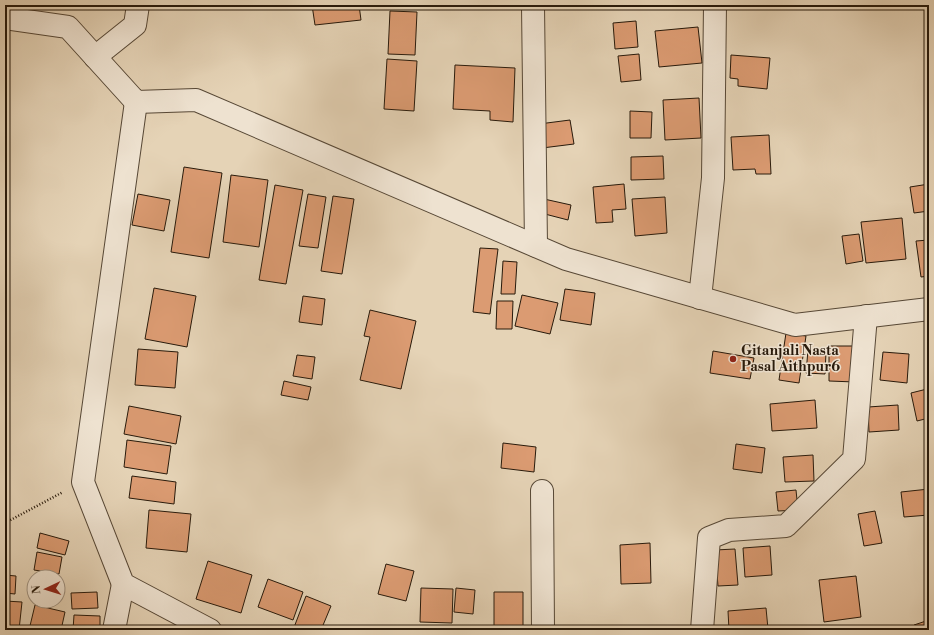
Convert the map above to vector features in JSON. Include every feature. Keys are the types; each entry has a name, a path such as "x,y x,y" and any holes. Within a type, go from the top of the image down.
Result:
{"street":[{"path":"95,57 135,25 138,5"},
{"path":"700,298 713,178 716,76 715,5"},
{"path":"533,6 536,246"},
{"path":"5,18 68,27 136,102 196,100 566,259 795,325 929,309"},
{"path":"114,630 123,584 83,482 136,102"},
{"path":"702,630 709,538 729,530 786,526 854,459 866,316"},
{"path":"542,491 543,630"},
{"path":"123,584 210,630"}],"path":[{"path":"5,523 83,482"}],"building":[{"path":"312,5 359,5 361,20 315,25"},
{"path":"390,11 417,12 415,55 388,54"},
{"path":"636,21 638,47 615,49 613,23"},
{"path":"698,27 702,63 659,67 655,31"},
{"path":"639,54 641,80 621,82 618,56"},
{"path":"731,55 770,58 767,89 738,86 738,79 730,78"},
{"path":"387,59 417,61 414,111 384,109"},
{"path":"455,65 515,68 513,122 490,120 490,111 453,109"},
{"path":"699,98 701,138 665,140 663,100"},
{"path":"630,111 652,112 651,138 630,138"},
{"path":"570,120 574,144 542,148 539,124"},
{"path":"769,135 771,174 756,174 755,169 733,170 731,137"},
{"path":"663,156 664,179 631,180 631,157"},
{"path":"184,167 222,173 209,258 171,252"},
{"path":"231,175 268,180 259,247 223,242"},
{"path":"624,184 626,209 612,210 613,222 596,223 593,187"},
{"path":"929,184 929,211 914,213 910,187"},
{"path":"275,185 303,190 286,284 259,280"},
{"path":"138,194 170,200 164,231 132,225"},
{"path":"308,194 326,197 318,248 299,246"},
{"path":"333,196 354,199 342,274 321,271"},
{"path":"665,197 667,233 635,236 632,199"},
{"path":"544,199 571,205 568,220 541,213"},
{"path":"902,218 906,259 866,263 861,222"},
{"path":"859,234 863,261 846,264 842,236"},
{"path":"929,240 929,276 921,277 916,241"},
{"path":"480,248 498,249 490,314 473,312"},
{"path":"503,261 517,262 515,294 501,294"},
{"path":"154,288 196,296 187,347 145,339"},
{"path":"565,289 595,293 591,325 560,320"},
{"path":"522,295 558,303 550,334 515,326"},
{"path":"303,296 325,299 322,325 299,322"},
{"path":"497,301 513,301 512,329 496,329"},
{"path":"370,310 416,321 401,389 360,380 370,337 364,336"},
{"path":"786,333 806,336 799,383 779,380"},
{"path":"829,346 855,346 855,382 829,381"},
{"path":"138,349 178,352 175,388 135,385"},
{"path":"808,350 826,352 825,374 806,373"},
{"path":"713,351 754,358 750,379 710,373"},
{"path":"883,352 909,354 907,383 880,380"},
{"path":"297,355 315,357 312,379 293,376"},
{"path":"284,381 311,387 308,400 281,395"},
{"path":"927,389 929,418 917,421 911,393"},
{"path":"815,400 817,428 772,431 770,404"},
{"path":"898,405 899,430 869,432 868,407"},
{"path":"129,406 181,416 176,444 124,434"},
{"path":"127,440 171,446 167,474 124,467"},
{"path":"503,443 536,447 534,472 501,468"},
{"path":"736,444 765,448 762,473 733,469"},
{"path":"813,455 814,481 785,482 783,457"},
{"path":"132,476 176,482 174,504 129,498"},
{"path":"929,489 929,515 904,517 901,492"},
{"path":"796,490 798,510 778,511 776,492"},
{"path":"149,510 191,514 187,552 146,548"},
{"path":"875,511 882,543 864,546 858,514"},
{"path":"40,533 69,541 65,555 37,548"},
{"path":"650,543 651,583 621,584 620,545"},
{"path":"770,546 772,575 745,577 743,548"},
{"path":"735,549 738,585 718,586 715,550"},
{"path":"37,552 62,557 60,569 34,569"},
{"path":"208,561 252,575 241,613 196,599"},
{"path":"386,564 414,571 406,601 378,594"},
{"path":"5,575 16,576 15,594 5,593"},
{"path":"856,576 861,617 824,622 819,580"},
{"path":"268,579 303,592 293,620 258,607"},
{"path":"421,588 453,589 452,623 420,622"},
{"path":"456,588 475,590 473,614 454,612"},
{"path":"97,592 98,608 72,609 71,593"},
{"path":"494,592 523,592 523,626 494,627"},
{"path":"306,596 331,606 321,630 293,630"},
{"path":"5,601 22,602 19,630 5,630"},
{"path":"766,608 768,629 729,630 728,611"},
{"path":"34,609 52,609 65,612 61,630 29,630"},
{"path":"74,615 100,616 100,630 73,630"},
{"path":"929,620 929,630 916,630 914,625"}],"place":[{"name":"Gitanjali Nasta Pasal Aithpur6","path":"733,359"}]}
